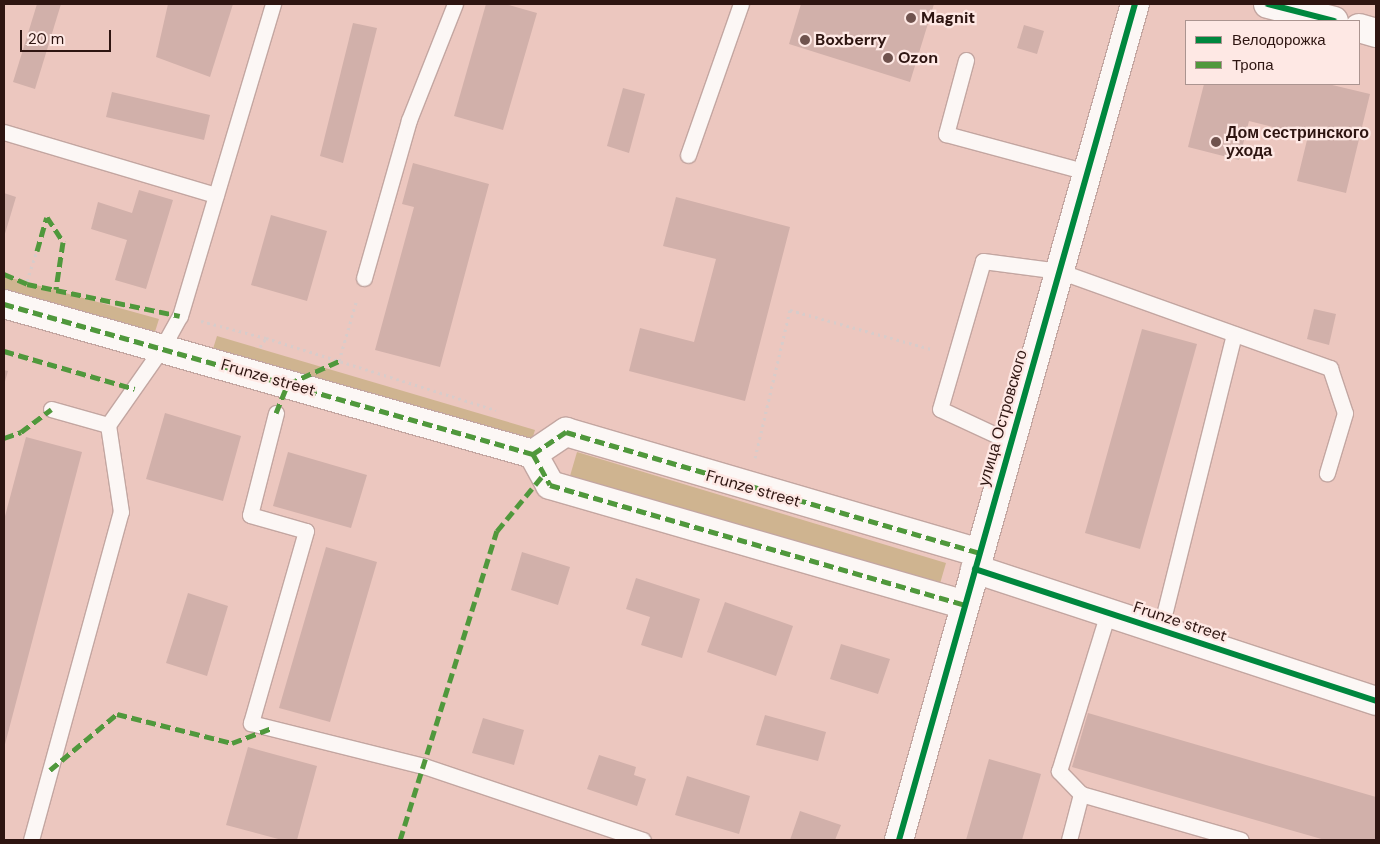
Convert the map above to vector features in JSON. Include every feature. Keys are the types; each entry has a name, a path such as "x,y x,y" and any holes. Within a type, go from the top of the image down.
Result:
{"street":[{"name":"улица Островского","path":"899,840 1135,4"},
{"path":"1268,4 1330,20"},
{"path":"1360,28 1376,32"},
{"name":"Frunze street","path":"4,304 533,454 566,432 977,561 1108,613 1376,701"},
{"path":"533,454 550,485 965,605"}],"lane":[{"path":"31,840 121,512 108,425 162,348 180,316 274,4"},
{"path":"364,278 409,120 455,4"},
{"path":"688,155 741,4"},
{"path":"966,60 946,134 1087,172"},
{"path":"4,132 216,195"},
{"path":"1011,442 940,409 984,261 1059,271 1330,368 1345,413 1327,473"},
{"path":"1160,631 1234,334"},
{"path":"51,410 108,425"},
{"path":"276,413 250,515 306,531 251,722 424,766 643,840"},
{"path":"1108,613 1059,771 1080,794 1241,840"},
{"path":"1069,840 1080,794"}],"path":[{"path":"26,284 37,251"},
{"path":"339,361 364,278"},
{"path":"749,488 790,310 955,356"},
{"path":"180,316 266,338 500,411"},
{"path":"245,372 266,338"}],"shaded area":[{"path":"4,276 159,319 154,335 4,293"},
{"path":"217,336 535,430 530,446 212,352"},
{"path":"577,452 946,563 939,587 570,476"}],"building":[{"path":"37,4 61,4 35,89 13,82"},
{"path":"168,4 233,4 210,77 156,57"},
{"path":"486,4 505,4 537,13 503,130 454,116"},
{"path":"801,4 934,4 910,82 789,44"},
{"path":"353,23 377,28 343,163 320,156"},
{"path":"1024,25 1044,31 1037,54 1017,48"},
{"name":"Дом сестринского ухода","path":"1204,85 1332,85 1370,94 1346,193 1297,181 1308,136 1249,121 1239,160 1188,147"},
{"path":"623,88 645,94 629,153 607,146"},
{"path":"112,92 210,115 204,140 106,117"},
{"path":"413,163 489,184 440,367 375,350 414,207 402,204"},
{"path":"139,190 173,200 146,289 115,280 127,240 91,229 98,202 132,213"},
{"path":"4,193 16,197 4,237"},
{"path":"676,197 790,227 745,401 629,371 640,328 694,342 716,259 663,246"},
{"path":"271,215 327,231 307,301 251,285"},
{"path":"1314,309 1336,314 1329,345 1307,339"},
{"path":"1142,329 1197,344 1140,549 1085,533"},
{"path":"4,370 8,371 4,385"},
{"path":"165,413 241,436 223,501 146,479"},
{"path":"26,437 82,452 4,748 4,520"},
{"path":"288,452 367,475 351,528 273,506"},
{"path":"326,547 377,562 330,722 279,708"},
{"path":"522,552 570,567 558,605 511,590"},
{"path":"636,578 700,599 682,658 641,645 650,617 626,609"},
{"path":"188,593 228,606 207,676 166,663"},
{"path":"725,602 793,626 776,676 707,652"},
{"path":"841,644 890,659 878,694 830,679"},
{"path":"1088,713 1376,797 1376,840 1325,840 1072,767"},
{"path":"765,715 826,732 818,761 756,745"},
{"path":"483,718 524,730 514,765 472,753"},
{"path":"248,747 317,766 297,840 282,840 226,825"},
{"path":"599,755 636,767 634,775 646,779 637,806 587,789"},
{"path":"989,759 1041,774 1022,840 966,840"},
{"path":"687,776 750,796 739,834 675,815"},
{"path":"800,811 841,825 835,840 790,840"}],"marked path":[{"path":"37,251 47,217 63,242 56,289"},
{"path":"4,274 27,284 180,316"},
{"path":"4,304 533,454 550,485 965,605"},
{"path":"4,351 135,389"},
{"path":"276,413 288,384 339,361"},
{"path":"4,438 21,432 51,409"},
{"path":"533,454 566,432 979,553"},
{"path":"400,840 497,531 544,474"},
{"path":"50,770 117,714 232,743 272,728"}],"cycle path":[{"path":"899,840 1135,4"},
{"path":"1268,4 1330,20"},
{"path":"975,569 1376,701"}],"place":[{"name":"Magnit","path":"911,18"},
{"name":"Boxberry","path":"805,40"},
{"name":"Ozon","path":"888,58"},
{"name":"Дом сестринского ухода","path":"1216,142"}]}
